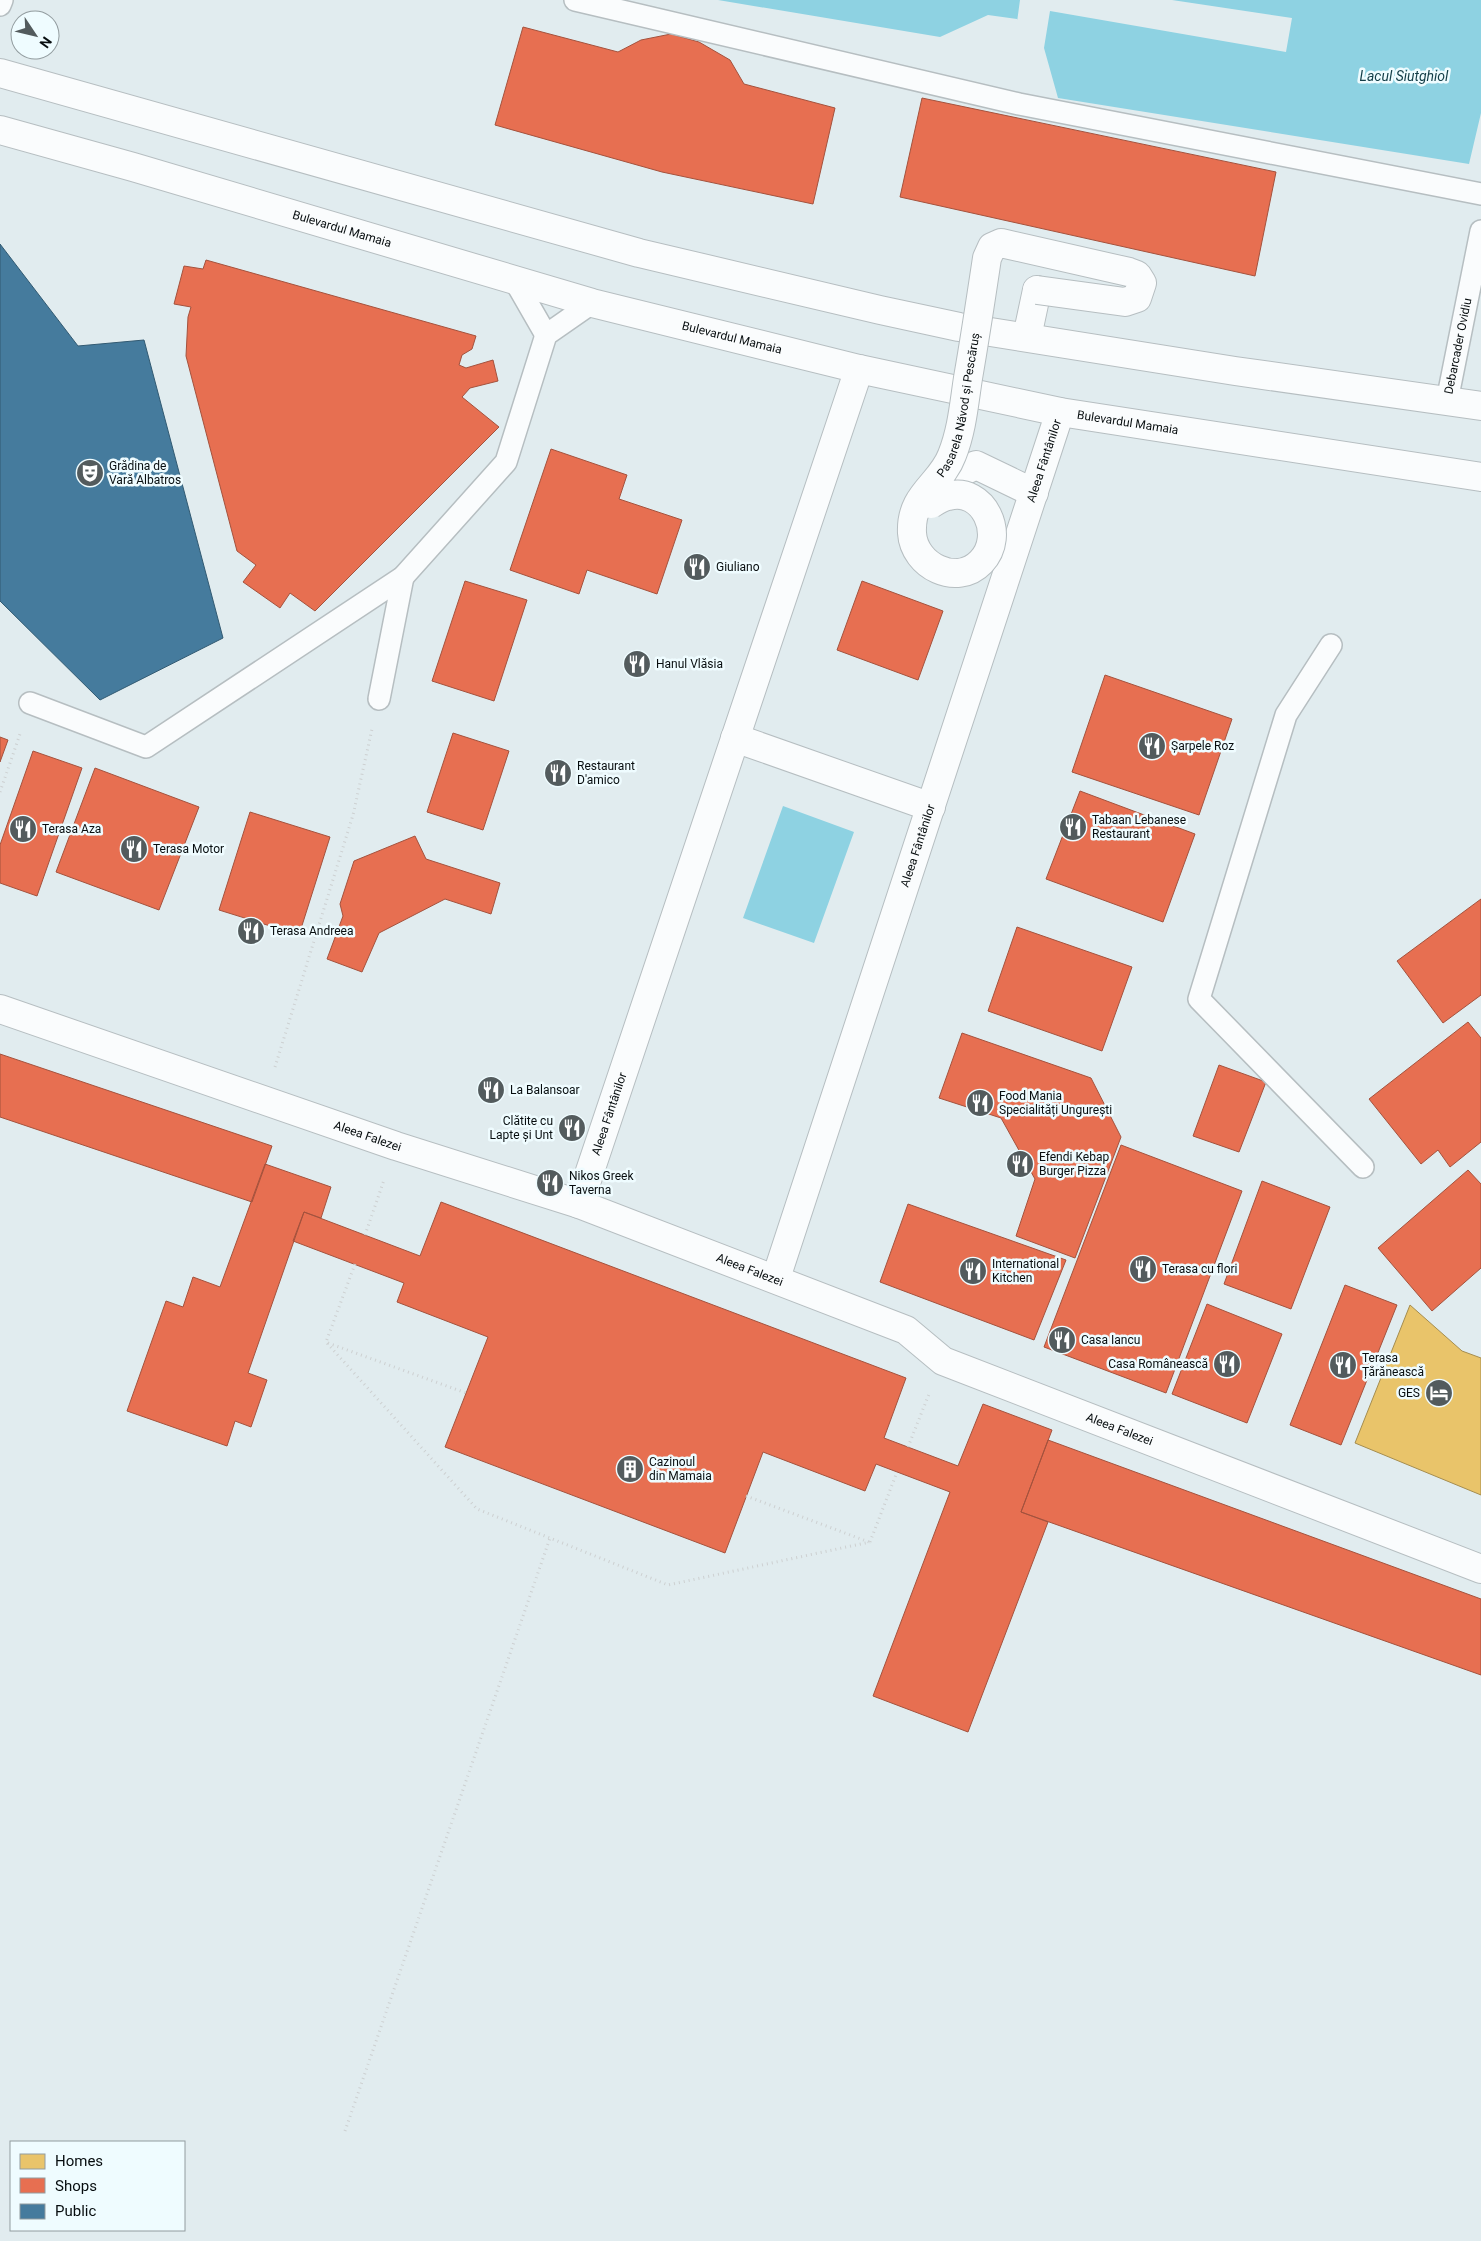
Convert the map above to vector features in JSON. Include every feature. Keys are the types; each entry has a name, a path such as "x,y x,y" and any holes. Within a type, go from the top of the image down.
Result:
{"street":[{"path":"0,73 639,253 880,310 1027,338 1235,371 1481,406"},
{"name":"Bulevardul Mamaia","path":"0,130 133,167 592,303 858,369 1060,412 1481,477"},
{"name":"Pasarela Năvod și Pescăruș","path":"1027,338 1037,290 1125,302 1137,298 1142,283 1137,275 1128,272 1001,243 992,247 987,258 960,434 944,474 926,489 915,508 912,534 921,558 939,571 962,573 981,562 992,544 992,523 985,508 966,496 949,495 931,504 927,503 931,494 952,477 976,465 1034,494"},
{"name":"Aleea Fântânilor","path":"579,1204 858,369"},
{"name":"Aleea Fântânilor","path":"776,1278 1060,412"},
{"path":"735,738 931,807"},
{"name":"Aleea Falezei","path":"0,1009 396,1146 579,1204 776,1278 906,1330 943,1361 1481,1569"}],"lane":[{"path":"0,5 2,0"},
{"path":"575,0 1019,104 1481,194"},
{"name":"Debarcader Ovidiu","path":"1447,401 1481,231"},
{"path":"515,281 546,335"},
{"path":"30,703 146,747 403,577 506,462 546,335 592,303"},
{"path":"379,700 403,577"},
{"path":"1331,646 1286,714 1200,999 1363,1167"}],"path":[{"path":"264,1101 353,815 379,700"},
{"path":"0,792 21,731"},
{"path":"365,1235 396,1146"},
{"path":"326,1342 355,1264"},
{"path":"326,1342 466,1393"},
{"path":"326,1342 477,1509 668,1585 870,1542"},
{"path":"908,1447 943,1361"},
{"path":"870,1542 898,1472"},
{"path":"746,1496 870,1542"},
{"path":"345,2131 550,1538"}],"water":[{"name":"Lacul Siutghiol","path":"718,0 1481,0 1481,113 1469,164 1058,98 1044,48 1017,19 988,15 940,37"},
{"path":"783,806 854,832 814,943 743,918"}],"pier":[{"path":"1020,0 1172,0 1292,18 1286,52 1050,11 1043,54 1041,49 1017,22"}],"building: Homes":[{"path":"1410,1305 1462,1351 1481,1358 1481,1495 1355,1443"}],"building: Shops":[{"path":"523,27 618,52 641,40 671,34 699,42 730,60 744,84 835,108 813,204 662,172 495,125"},
{"path":"922,98 1276,172 1255,276 900,197"},
{"path":"206,260 476,336 472,349 462,355 459,365 466,368 493,360 498,381 470,388 462,397 499,427 315,611 290,593 280,608 243,582 256,565 237,551 186,356 188,317 191,307 174,304 184,266 203,269"},
{"path":"551,449 627,475 619,499 682,520 657,594 587,570 579,594 510,570"},
{"path":"465,581 527,600 494,701 432,681"},
{"path":"862,581 943,611 918,680 837,650"},
{"name":"Șarpele Roz","path":"1105,675 1232,719 1199,815 1072,772"},
{"path":"453,733 509,751 483,830 427,812"},
{"path":"0,737 8,740 0,762"},
{"path":"33,751 82,768 37,896 0,883 0,845"},
{"path":"95,768 199,807 159,910 56,872"},
{"path":"1080,791 1195,834 1163,922 1046,879"},
{"path":"250,812 330,837 299,935 219,910"},
{"path":"415,836 426,859 500,883 491,914 445,899 379,933 362,972 327,959 343,916 340,904 354,861"},
{"path":"1481,899 1481,995 1443,1023 1397,961"},
{"path":"1017,927 1132,967 1102,1051 988,1011"},
{"path":"1468,1022 1481,1038 1481,1142 1450,1167 1438,1150 1421,1164 1369,1099"},
{"path":"962,1033 1091,1078 1121,1137 1075,1258 1016,1236 1035,1179 1001,1118 939,1098"},
{"path":"0,1054 272,1146 252,1202 0,1117"},
{"path":"1219,1065 1266,1082 1239,1152 1193,1136"},
{"name":"Terasa cu flori","path":"1121,1145 1242,1191 1166,1393 1044,1347"},
{"path":"265,1164 331,1187 321,1218 304,1212 248,1373 267,1380 251,1427 235,1421 227,1446 127,1411 166,1301 183,1307 193,1277 220,1287"},
{"path":"1468,1170 1481,1184 1481,1268 1432,1311 1378,1248"},
{"path":"1262,1181 1330,1207 1291,1309 1224,1284"},
{"name":"Cazinoul din Mamaia","path":"441,1202 906,1378 884,1438 958,1466 983,1404 1052,1430 1021,1512 1048,1522 968,1732 873,1696 950,1492 876,1464 865,1491 763,1452 725,1553 445,1447 488,1337 397,1302 404,1283 293,1241 304,1212 420,1256"},
{"name":"International Kitchen","path":"908,1204 1066,1260 1034,1340 880,1282"},
{"name":"Terasa Țărănească","path":"1345,1285 1397,1305 1341,1445 1290,1425"},
{"name":"Casa Românească","path":"1207,1304 1282,1334 1247,1423 1172,1394"},
{"path":"1048,1440 1481,1599 1481,1675 1021,1512"}],"building: Public":[{"name":"Grădina de Vară Albatros","path":"0,244 78,346 144,340 223,638 100,700 0,601"}],"place":[{"name":"Grădina de Vară Albatros","path":"90,473"},
{"name":"Giuliano","path":"697,567"},
{"name":"Hanul Vlăsia","path":"637,664"},
{"name":"Șarpele Roz","path":"1152,746"},
{"name":"Restaurant D'amico","path":"558,773"},
{"name":"Tabaan Lebanese Restaurant","path":"1073,827"},
{"name":"Terasa Aza","path":"23,829"},
{"name":"Terasa Motor","path":"134,849"},
{"name":"Terasa Andreea","path":"251,931"},
{"name":"La Balansoar","path":"491,1090"},
{"name":"Food Mania Specialități Ungurești","path":"980,1103"},
{"name":"Clătite cu Lapte și Unt","path":"572,1128"},
{"name":"Efendi Kebap Burger Pizza","path":"1020,1164"},
{"name":"Nikos Greek Taverna","path":"550,1183"},
{"name":"Terasa cu flori","path":"1143,1269"},
{"name":"International Kitchen","path":"973,1271"},
{"name":"Casa Iancu","path":"1062,1340"},
{"name":"Casa Românească","path":"1227,1364"},
{"name":"Terasa Țărănească","path":"1343,1365"},
{"name":"GES","path":"1439,1393"},
{"name":"Cazinoul din Mamaia","path":"630,1469"}]}
